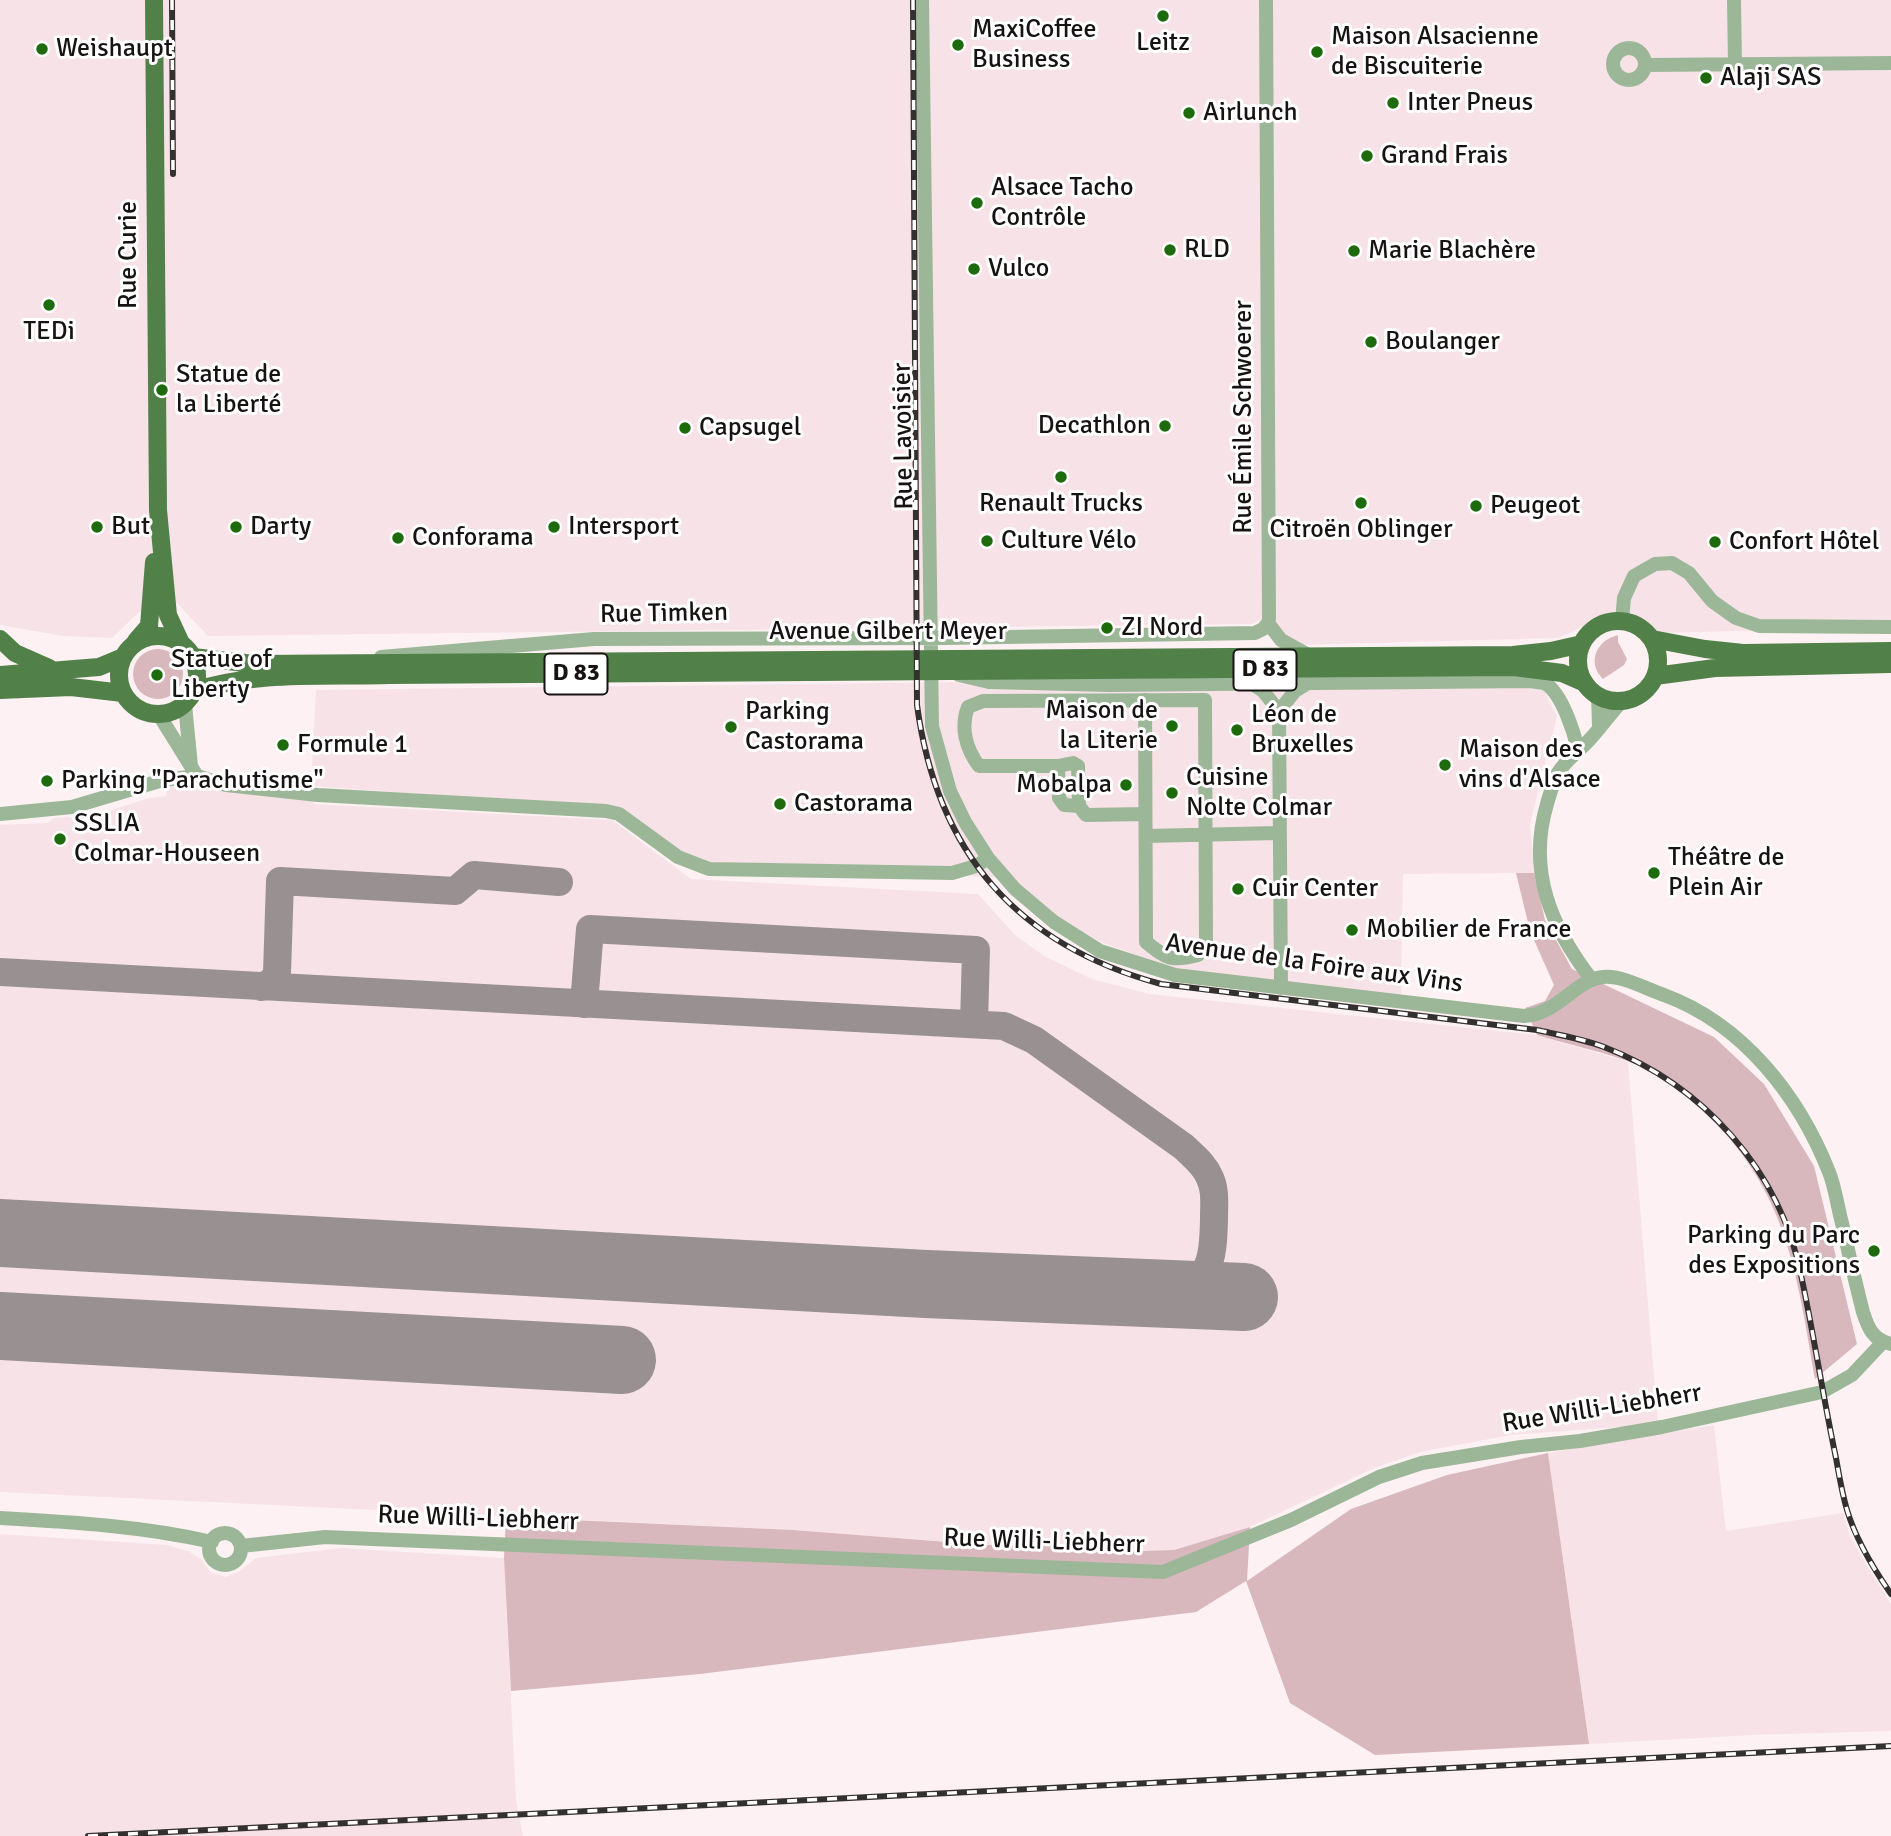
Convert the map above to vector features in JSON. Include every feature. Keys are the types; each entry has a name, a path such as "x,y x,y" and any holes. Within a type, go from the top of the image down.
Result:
{"main road":[{"name":"Rue Curie","path":"127,651 149,626 158,510 154,0"},
{"name":"Rue Curie","path":"158,510 168,615 180,641"},
{"path":"1622,621 1642,629 1652,639 1658,657 1655,676 1642,693 1622,701"},
{"name":"Avenue Gilbert Meyer","path":"944,665 1310,656 1513,655 1582,644 1598,626 1622,621"},
{"path":"0,675 104,666 142,638 168,636 180,641 193,657 197,668 198,680 189,698 177,710 159,715 138,709 123,693 119,681 119,669 127,651"},
{"path":"0,639 15,653 59,671"},
{"path":"1652,639 1743,653 1891,651"},
{"path":"1582,644 1578,664 1591,689"},
{"name":"Avenue Gilbert Meyer","path":"193,657 254,664 353,662 1514,667 1562,673 1608,699 1622,701"},
{"path":"1655,676 1716,667 1891,664"},
{"name":"Avenue Gilbert Meyer","path":"189,698 220,682 292,677 902,665"},
{"path":"0,690 71,687 123,693"}],"street":[{"name":"Rue Lavoisier","path":"922,0 932,726 950,791 965,822 988,858"},
{"name":"Rue Émile Schwoerer","path":"1266,0 1268,623"},
{"path":"1734,0 1735,65"},
{"path":"1645,65 1891,63"},
{"path":"1622,621 1624,598 1634,576 1656,564 1672,563 1689,573 1712,600 1736,618 1759,626 1891,627"},
{"path":"1268,623 1281,640 1310,656"},
{"name":"Rue Timken","path":"353,662 401,654 594,639 943,638 1255,633 1268,623"},
{"name":"Avenue Gilbert Meyer","path":"944,665 989,682 1109,685 1529,681 1546,684 1561,702 1574,732 1578,750"},
{"path":"1279,711 1295,691 1310,682"},
{"path":"1251,683 1264,691 1279,711 1280,988"},
{"path":"1144,700 1168,684"},
{"path":"1109,685 1131,692 1144,700"},
{"path":"1591,689 1599,726"},
{"path":"189,698 190,766"},
{"path":"1144,700 1146,836 1146,942 1161,954 1179,960 1198,955 1206,942 1205,700 1144,700 983,701 968,707 963,720 970,754 979,766 1058,766 1073,763 1078,765 1079,806 1086,815 1145,814"},
{"path":"1622,701 1558,772 1551,790 1540,834 1540,863 1544,890 1552,915 1566,943 1592,979 1615,977 1682,1002 1737,1038 1769,1070 1790,1097 1830,1174 1863,1312 1870,1332 1887,1343"},
{"path":"159,715 190,766 226,785 318,795 606,811 619,814 678,857 709,869 952,873 976,866 988,858"},
{"path":"0,814 72,807 163,780 190,766"},
{"path":"163,780 190,766"},
{"path":"1146,836 1278,833"},
{"name":"Avenue de la Foire aux Vins","path":"988,858 1015,889 1054,922 1100,950 1175,975 1524,1016 1537,1015 1550,1009 1592,979"},
{"name":"Rue Willi-Liebherr","path":"241,1546 326,1537 1163,1572 1291,1520 1379,1477 1422,1464 1496,1450 1580,1441 1662,1427 1822,1392 1852,1376 1887,1343"},
{"name":"Rue Willi-Liebherr","path":"0,1518 87,1522 174,1533 212,1542"},
{"name":"Rue Willi-Liebherr","path":"230,1534 241,1546 237,1560 223,1565 211,1556 212,1542 220,1535 230,1534"}],"shaded area":[{"path":"0,0 1891,0 1891,627 1659,633 1632,613 1608,614 1559,638 1297,645 1264,617 1252,624 208,636 177,603 139,612 112,638 63,636 0,625"},
{"path":"1618,635 1618,642 1627,659 1624,665 1603,679 1595,666 1596,652 1604,642"},
{"path":"158,649 175,657 183,674 175,691 158,699 141,691 133,674 141,657"},
{"path":"964,682 1510,684 1543,689 1557,716 1530,824 1534,873 1403,874 1401,995 1177,971 1101,942 1056,916 1010,878 717,865 684,857 617,808 311,786 316,690"},
{"path":"181,785 313,801 314,804 612,820 691,879 978,894 1015,935 1044,956 1092,979 1149,994 1537,1035 1628,1062 1658,1424 1511,1435 1420,1452 1374,1468 1250,1527 1174,1550 1109,1552 1097,1546 986,1545 793,1530 0,1492 0,825 48,823 54,818 69,817 78,821 149,798 166,796 167,786"},
{"path":"1516,873 1534,873 1545,920 1572,969 1714,1037 1764,1084 1814,1166 1857,1344 1815,1379 1802,1304 1784,1236 1771,1203 1733,1142 1690,1100 1649,1070 1615,1057 1537,1035 1525,1008 1545,1001 1554,985 1530,931"},
{"path":"1714,1425 1726,1531 1843,1513 1849,1533 1862,1558 1891,1604 1891,1731 1589,1744 1548,1453"},
{"path":"1548,1453 1589,1744 1375,1755 1290,1703 1246,1581 1196,1612 700,1674 511,1691 504,1558 506,1517 793,1530 986,1545 1097,1546 1110,1552 1174,1550 1250,1527 1247,1581 1351,1509 1447,1475"},
{"path":"0,1534 167,1545 188,1551 201,1559 210,1572 225,1577 240,1571 256,1558 341,1548 504,1558 516,1800 523,1836 0,1836"}],"taxiway":[{"path":"261,987 272,982 277,973 280,881 455,891 474,875 559,882"},
{"path":"584,1004 590,929 976,950 974,1024"},
{"path":"0,972 1004,1026 1034,1040 1184,1147 1207,1172 1214,1197 1210,1259 1200,1278 1191,1285 1163,1294"}],"runway":[{"path":"0,1233 926,1284 1244,1297"},
{"path":"0,1326 622,1360"}],"railway":[{"path":"172,0 173,174"},
{"path":"913,0 917,705 927,758 943,806 965,848 992,885 1026,918 1065,945 1110,967 1161,984 1537,1030 1571,1037 1604,1047 1640,1063 1674,1084 1704,1108 1732,1136 1756,1167 1775,1200 1791,1237 1806,1298 1847,1510 1866,1554 1891,1594"},
{"path":"88,1836 1891,1746"}],"place":[{"name":"Leitz","path":"1163,16"},
{"name":"MaxiCoffee Business","path":"958,45"},
{"name":"Weishaupt","path":"42,49"},
{"name":"Maison Alsacienne de Biscuiterie","path":"1317,52"},
{"name":"Alaji SAS","path":"1706,78"},
{"name":"Inter Pneus","path":"1393,103"},
{"name":"Airlunch","path":"1189,113"},
{"name":"Grand Frais","path":"1367,156"},
{"name":"Alsace Tacho Contrôle","path":"977,203"},
{"name":"RLD","path":"1170,250"},
{"name":"Marie Blachère","path":"1354,251"},
{"name":"Vulco","path":"974,269"},
{"name":"TEDi","path":"49,305"},
{"name":"Boulanger","path":"1371,342"},
{"name":"Statue de la Liberté","path":"162,390"},
{"name":"Decathlon","path":"1165,426"},
{"name":"Capsugel","path":"685,428"},
{"name":"Renault Trucks","path":"1061,477"},
{"name":"Citroën Oblinger","path":"1361,503"},
{"name":"Peugeot","path":"1476,506"},
{"name":"But","path":"97,527"},
{"name":"Darty","path":"236,527"},
{"name":"Intersport","path":"554,527"},
{"name":"Conforama","path":"398,538"},
{"name":"Culture Vélo","path":"987,541"},
{"name":"Confort Hôtel","path":"1715,542"},
{"name":"ZI Nord","path":"1107,628"},
{"name":"Statue of Liberty","path":"157,675"},
{"name":"Maison de la Literie","path":"1172,726"},
{"name":"Parking Castorama","path":"731,727"},
{"name":"Léon de Bruxelles","path":"1237,730"},
{"name":"Formule 1","path":"283,745"},
{"name":"Maison des vins d'Alsace","path":"1445,765"},
{"name":"Parking \"Parachutisme\"","path":"47,781"},
{"name":"Mobalpa","path":"1126,785"},
{"name":"Cuisine Nolte Colmar","path":"1172,793"},
{"name":"Castorama","path":"780,804"},
{"name":"SSLIA Colmar-Houseen","path":"60,839"},
{"name":"Théâtre de Plein Air","path":"1654,873"},
{"name":"Cuir Center","path":"1238,889"},
{"name":"Mobilier de France","path":"1352,930"},
{"name":"Parking du Parc des Expositions","path":"1874,1251"}]}
